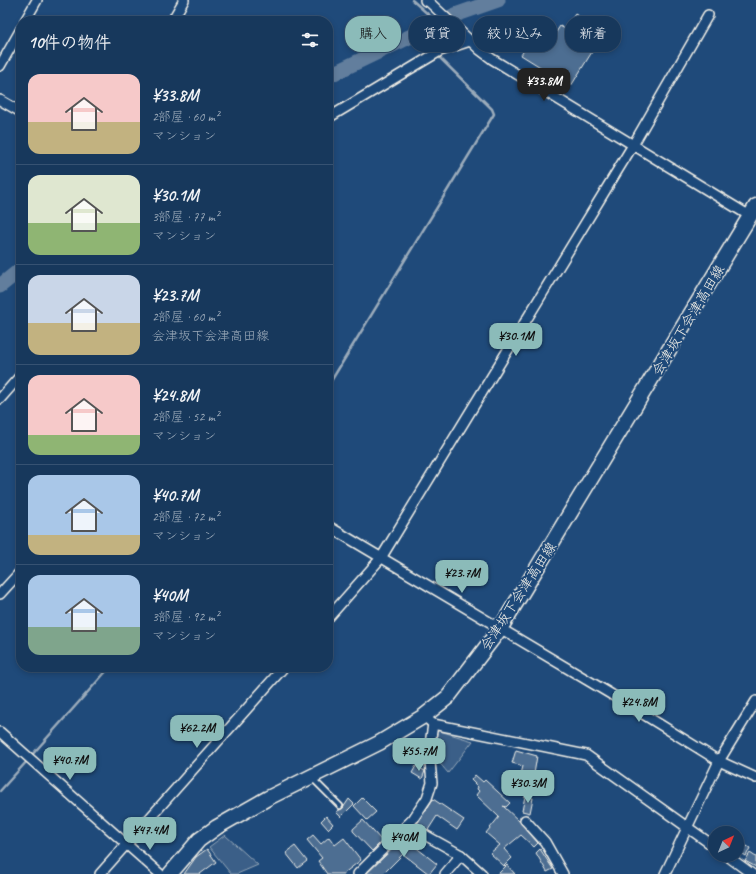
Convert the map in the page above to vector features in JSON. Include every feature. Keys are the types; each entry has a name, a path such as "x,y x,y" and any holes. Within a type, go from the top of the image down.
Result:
{"main road":[{"name":"会津坂下会津高田線","path":"170,874 199,840 217,826 238,813 310,776 429,720 500,629 753,211"}],"street":[{"path":"28,16 37,0"},
{"path":"175,16 184,0"},
{"path":"427,0 492,59 633,145 753,211"},
{"path":"333,612 381,558 633,145 708,15"},
{"path":"0,66 16,38"},
{"path":"333,115 440,51 470,40"},
{"path":"0,100 16,109"},
{"path":"0,399 16,381"},
{"path":"333,529 610,693 719,761 756,778"},
{"path":"0,594 16,576"},
{"path":"100,874 280,672"},
{"path":"665,874 719,761 756,701"},
{"path":"358,874 407,825 427,798 432,783 429,751 429,720 586,755 708,842"},
{"path":"0,732 160,874"},
{"path":"525,820 544,842 563,874"},
{"path":"407,825 461,855 482,874"},
{"path":"445,874 461,855"},
{"path":"736,862 752,874"}],"lane":[{"path":"310,776 340,806"}],"shaded area":[{"path":"436,730 473,741 448,773 434,753 433,749"},
{"path":"225,835 258,865 237,874 231,874 209,847"}],"building":[{"path":"560,26 565,29 565,52 592,52 571,86 561,80 556,88 545,81 550,73 521,55 523,52 557,52 557,31"},
{"path":"404,744 422,755 416,764 398,753"},
{"path":"516,750 537,756 533,780 524,788 518,787 523,766 512,763"},
{"path":"416,766 425,771 422,779 412,773"},
{"path":"475,775 483,782 485,780 510,803 506,807 503,806 519,821 538,843 534,847 521,835 504,849 512,858 504,866 490,853 500,845 486,833 499,817 476,795 479,791 477,789 478,787 471,780"},
{"path":"525,796 533,798 530,813 522,811"},
{"path":"362,798 376,812 367,820 354,806"},
{"path":"349,799 354,804 341,817 336,812 343,808"},
{"path":"433,799 464,820 457,830 437,816 428,830 417,824"},
{"path":"326,816 333,824 328,829 321,821"},
{"path":"363,820 382,841 372,851 353,831 353,829"},
{"path":"313,835 321,844 329,837 335,845 344,838 361,860 343,874 327,874 318,861 322,858 307,840"},
{"path":"404,838 437,864 429,874 403,854 383,874 366,874"},
{"path":"744,844 750,848 746,856 744,855"},
{"path":"295,846 307,861 298,868 286,853"},
{"path":"207,849 216,862 200,874 184,874 196,857"},
{"path":"540,849 553,869 547,872 536,853"},
{"path":"750,853 756,857 756,867 745,861"},
{"path":"507,865 515,874 498,874"}],"waterway":[{"path":"412,0 430,16"},
{"path":"333,74 455,15 498,0"},
{"path":"333,378 494,114 492,109 437,55 436,52"},
{"path":"0,286 16,273"},
{"path":"31,756 106,672"},
{"path":"0,791 28,760"}]}
